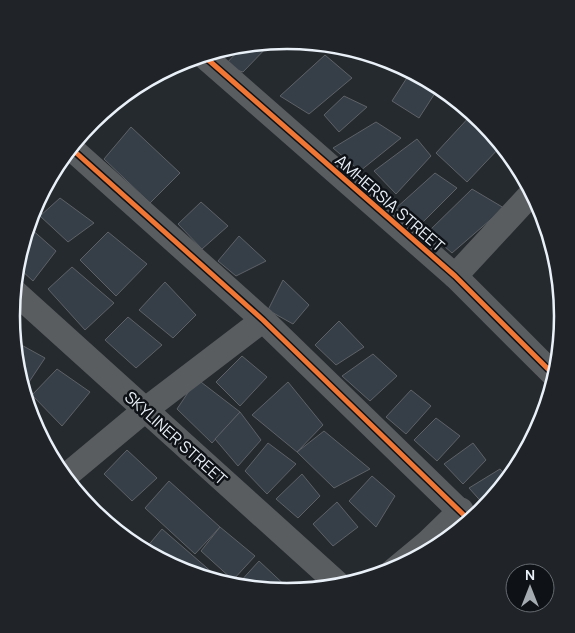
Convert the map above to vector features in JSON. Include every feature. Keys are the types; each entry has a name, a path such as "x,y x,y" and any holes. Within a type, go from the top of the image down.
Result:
{"street":[{"name":"AMHERSIA STREET","path":"209,61 455,276 549,371"},
{"path":"76,153 263,320 465,516 421,548"},
{"path":"455,276 527,198"},
{"name":"SKYLINER STREET","path":"21,298 334,580"},
{"path":"70,472 145,410 263,320"}],"building":[{"path":"264,50 243,72 224,66 235,54"},
{"path":"325,55 352,78 309,114 280,96"},
{"path":"407,78 435,93 419,118 392,101"},
{"path":"344,96 367,107 339,132 324,115"},
{"path":"468,119 497,150 467,182 436,153"},
{"path":"376,122 401,138 360,171 333,148"},
{"path":"131,127 180,173 150,203 104,159"},
{"path":"417,139 431,156 396,194 374,171"},
{"path":"435,173 457,188 416,229 395,209"},
{"path":"472,189 504,208 452,253 428,232"},
{"path":"60,198 94,223 68,242 40,216"},
{"path":"201,202 228,226 202,249 178,224"},
{"path":"34,231 56,251 33,281 24,272"},
{"path":"108,232 147,264 116,296 80,260"},
{"path":"239,236 266,261 236,276 218,261"},
{"path":"72,267 114,303 85,330 48,289"},
{"path":"283,280 309,305 293,324 268,310"},
{"path":"165,282 196,315 173,338 139,310"},
{"path":"128,317 162,345 136,368 105,340"},
{"path":"339,321 364,347 336,365 315,345"},
{"path":"22,345 45,358 28,383"},
{"path":"373,354 397,376 370,401 342,376"},
{"path":"242,356 267,377 240,406 216,382"},
{"path":"57,369 90,392 62,426 32,395"},
{"path":"197,379 240,412 212,443 177,409"},
{"path":"288,382 323,425 297,452 252,415"},
{"path":"411,390 431,406 406,434 386,417"},
{"path":"240,412 261,440 238,466 215,439"},
{"path":"436,418 460,436 437,461 414,440"},
{"path":"324,431 370,469 334,488 297,452"},
{"path":"268,443 296,464 267,494 245,471"},
{"path":"473,443 486,460 463,484 444,464"},
{"path":"127,450 157,478 132,501 104,474"},
{"path":"500,469 504,474 481,502 469,488"},
{"path":"302,474 320,496 298,518 276,499"},
{"path":"372,476 395,496 376,527 349,501"},
{"path":"169,481 220,527 195,554 145,508"},
{"path":"337,502 358,527 333,546 313,524"},
{"path":"220,527 255,556 234,579 231,578 201,551"},
{"path":"162,529 214,574 185,564 149,545"},
{"path":"259,561 283,584 253,582 242,580"}],"cycle path":[{"path":"209,61 455,276 550,371"},
{"path":"76,153 263,320 465,517"}]}
